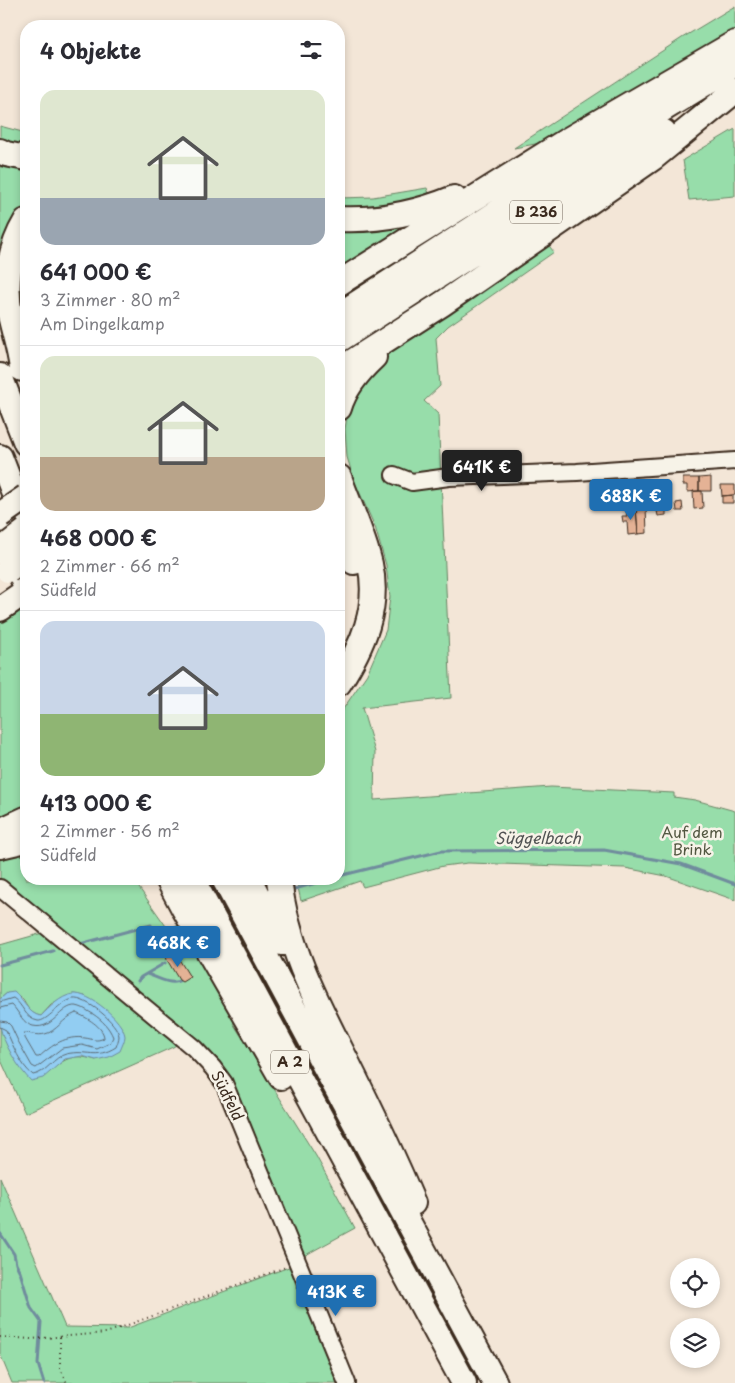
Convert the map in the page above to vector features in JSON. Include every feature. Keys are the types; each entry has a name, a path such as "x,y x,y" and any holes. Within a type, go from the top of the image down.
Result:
{"highway":[{"path":"345,279 528,164 735,44"},
{"name":"B 236","path":"345,311 538,186 735,64"},
{"path":"345,366 442,304 654,158 735,90"},
{"name":"B 236","path":"345,336 574,188 735,90"},
{"path":"0,151 20,157"},
{"path":"345,219 378,218 430,207 528,164"},
{"path":"20,232 13,249 9,268 8,291 10,314 20,349"},
{"path":"345,392 361,369 378,352 442,304"},
{"path":"0,313 13,352 20,366"},
{"path":"0,376 20,428"},
{"path":"0,457 20,509"},
{"path":"345,493 370,565 372,606 368,627 357,653 345,673"},
{"path":"0,516 20,501"},
{"path":"0,522 18,596 0,613"},
{"path":"345,539 351,551 356,575 357,599 351,629 345,642"},
{"path":"9,564 20,543"},
{"path":"0,831 20,822"},
{"path":"0,846 20,841"},
{"path":"163,885 184,909"},
{"path":"171,885 359,1215 389,1245"},
{"name":"A 2","path":"195,885 464,1383"},
{"name":"A 2","path":"227,885 495,1383"},
{"path":"251,885 297,970 310,987"},
{"path":"280,885 286,922 310,987 393,1155 437,1254 450,1300"}],"street":[{"path":"394,475 412,482 449,477 577,472 735,461"},
{"name":"Südfeld","path":"0,888 194,1048 213,1068 224,1084 347,1383"}],"path":[{"path":"0,1338 31,1339 106,1333 297,1262"},
{"path":"60,1337 60,1368 67,1383"}],"green space":[{"path":"735,6 735,33 546,142 514,148 682,38"},
{"path":"0,126 20,131 20,145 0,143"},
{"path":"735,129 735,196 689,200 683,160"},
{"path":"0,158 20,162 20,222 0,284"},
{"path":"427,188 431,199 403,207 345,209 345,198 373,197"},
{"path":"431,213 345,270 345,223"},
{"name":"Auf dem Brink","path":"546,242 554,252 448,326 436,338 440,386 424,401 438,414 451,698 362,708 375,752 374,800 551,787 674,793 674,797 695,800 735,811 735,900 666,876 625,868 468,863 443,866 363,887 360,881 301,901 297,885 345,885 345,706 367,674 386,630 390,597 386,565 375,527 354,480 347,457 345,429 350,399 384,354"},
{"path":"20,266 20,320 15,291"},
{"path":"20,606 20,811 0,821 0,621"},
{"path":"20,851 20,885 137,885 168,929 180,925 237,1020 233,1023 316,1156 355,1228 302,1257 226,1080 188,1038 173,1047 25,1113 0,1058 0,1027 8,1046 55,1067 65,1060 74,1057 96,1060 85,996 73,994 51,1005 41,1016 32,1012 22,998 7,993 0,999 0,945 46,932 0,885 0,856"},
{"path":"0,1177 65,1327 128,1328 294,1265 343,1383 12,1383 0,1354"}],"water":[{"path":"14,992 29,1010 41,1016 55,1003 68,995 88,997 112,1015 123,1030 125,1038 120,1051 109,1057 96,1060 82,1056 65,1059 43,1078 31,1081 12,1055 4,1040 0,1026 0,999 7,993"}],"building":[{"path":"711,477 711,491 699,491 699,478"},
{"path":"683,478 699,478 699,491 687,492 687,485 683,485"},
{"path":"655,483 665,483 666,505 656,505"},
{"path":"721,485 735,485 735,495 722,496"},
{"path":"693,491 702,491 703,508 694,509"},
{"path":"733,495 733,503 722,503 722,496"},
{"path":"634,500 643,500 643,507 634,508"},
{"path":"682,502 683,511 677,511 676,503"},
{"path":"656,505 666,505 666,510 656,510"},
{"path":"646,507 647,533 638,534 636,508"},
{"path":"636,508 638,534 628,535 627,522 623,522 622,516 627,516 626,509"},
{"path":"666,510 666,515 658,516 657,511"},
{"path":"175,953 190,977 182,982 166,958"}],"waterway":[{"name":"Süggelbach","path":"345,875 441,851 604,850 681,864 735,884"},
{"name":"Süggelbach","path":"291,890 309,885"},
{"name":"Süggelbach","path":"80,944 151,925"},
{"name":"Süggelbach","path":"0,965 53,951"},
{"path":"138,981 141,977 165,963"},
{"path":"147,974 169,982 181,980"},
{"path":"0,1233 14,1254 31,1308 41,1322 38,1364 44,1383"}]}
